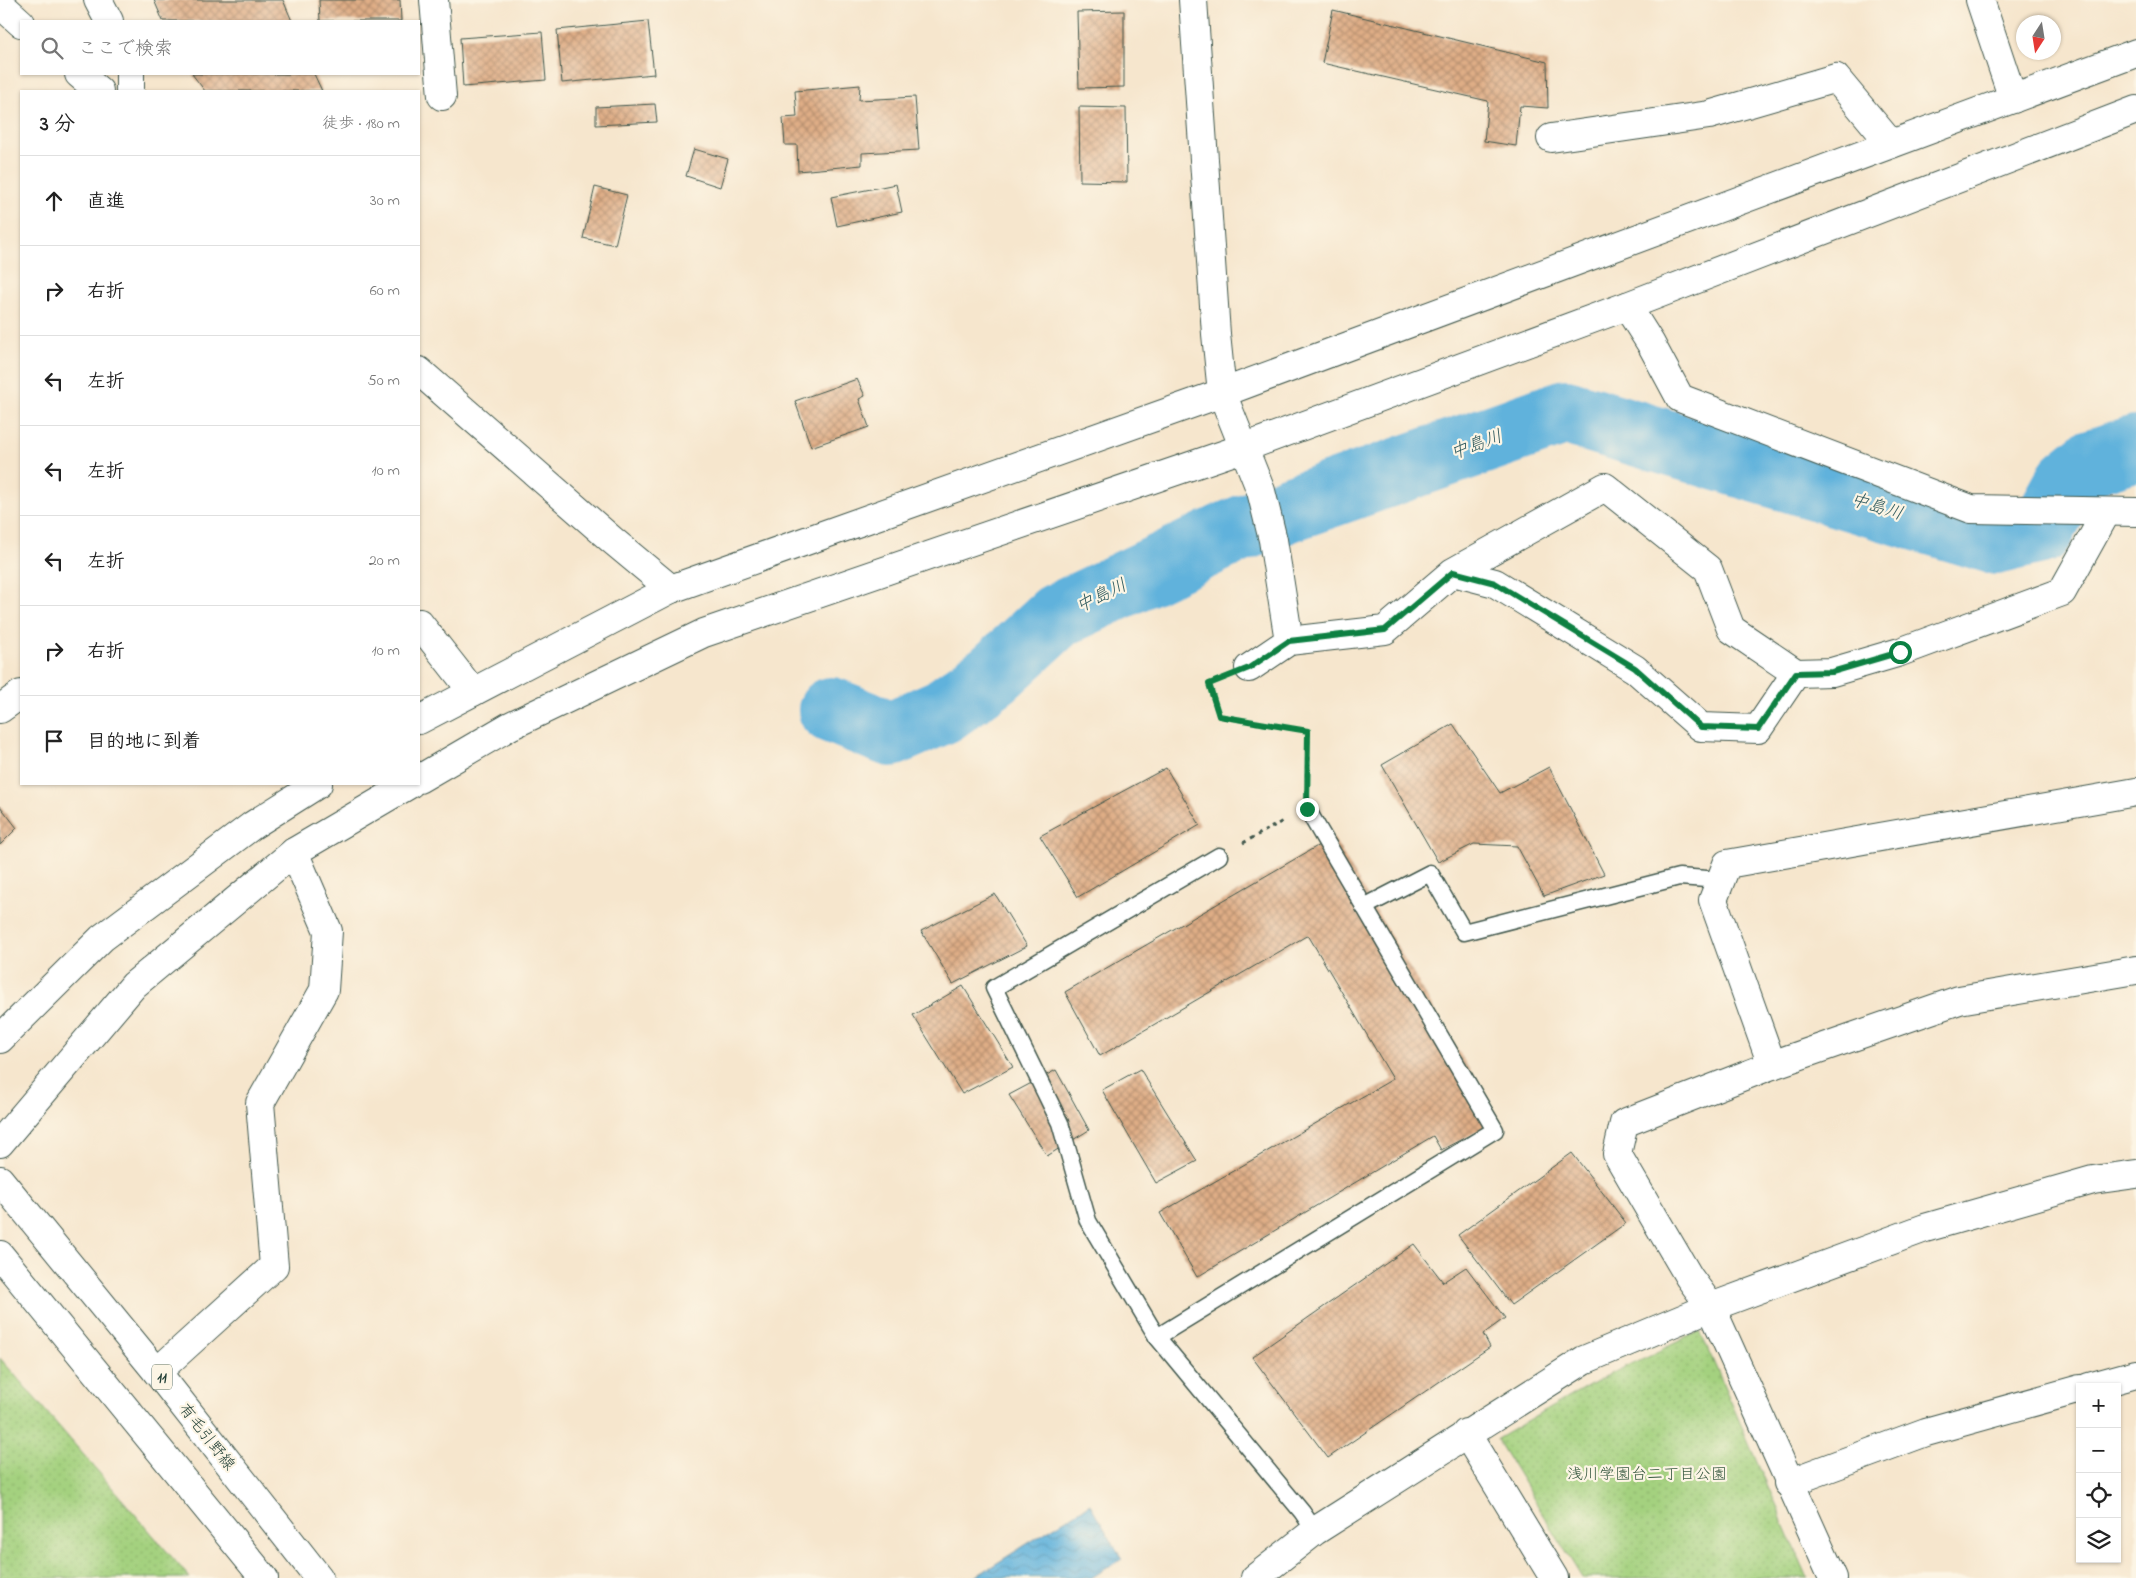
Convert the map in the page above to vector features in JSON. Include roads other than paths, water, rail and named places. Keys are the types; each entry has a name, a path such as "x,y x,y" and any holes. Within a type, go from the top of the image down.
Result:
{"street":[{"path":"98,0 108,20"},
{"path":"434,0 442,96"},
{"path":"1193,0 1215,324 1222,393 1260,491 1273,540 1289,641"},
{"path":"1980,0 2013,100"},
{"path":"0,4 20,22"},
{"path":"420,719 672,589 1222,393 2013,100 2136,52"},
{"path":"80,75 98,90"},
{"path":"130,75 130,90"},
{"path":"1551,138 1709,115 1836,78 1891,144"},
{"path":"420,778 510,726 704,633 1243,448 1627,306 2136,110"},
{"path":"1627,306 1652,344 1680,398 1972,509 2105,513 2136,512"},
{"path":"420,372 612,540 672,589"},
{"path":"1249,668 1289,641 1385,630 1453,572 1606,487 1708,569 1731,629 1796,673 1832,672 1900,652 2062,592 2105,513"},
{"path":"1453,572 1495,583 1635,668 1701,727 1758,729 1796,673"},
{"path":"420,625 473,692"},
{"path":"0,709 20,695"},
{"path":"0,1040 102,938 252,826 316,785"},
{"path":"0,1143 134,985 294,852 408,785"},
{"path":"1772,1065 1713,900 1727,864 2136,792"},
{"path":"157,1372 274,1266 260,1103 324,990 328,931 294,852"},
{"path":"1833,1578 1788,1483 1711,1307 1689,1276 1618,1154 1624,1123 1772,1065 1959,1000 2136,970"},
{"path":"1255,1578 1315,1531 1466,1433 1584,1360 1711,1307 1926,1228 2093,1180 2136,1174"},
{"name":"有毛引野線","path":"0,1180 157,1372 319,1578"},
{"path":"0,1255 264,1578"},
{"path":"2103,1383 2136,1374"},
{"path":"1788,1483 1926,1432 2076,1390"},
{"path":"1466,1433 1554,1578"}],"lane":[{"path":"1157,1337 1495,1130 1307,809"},
{"path":"1219,856 994,988 1060,1123 1088,1221 1157,1337 1302,1512 1315,1531"},
{"path":"1364,907 1430,873 1464,932 1679,877 1720,880"}],"water":[{"path":"1090,1504 1122,1559 1091,1578 975,1577"}],"waterway":[{"name":"中島川","path":"831,710 891,734 943,711 993,675 1057,616 1231,533 1289,509 1566,412 1996,542 2041,531 2069,480 2091,462 2136,448"}],"park label":[{"name":"浅川学園台二丁目公園","path":"1647,1473"}]}
